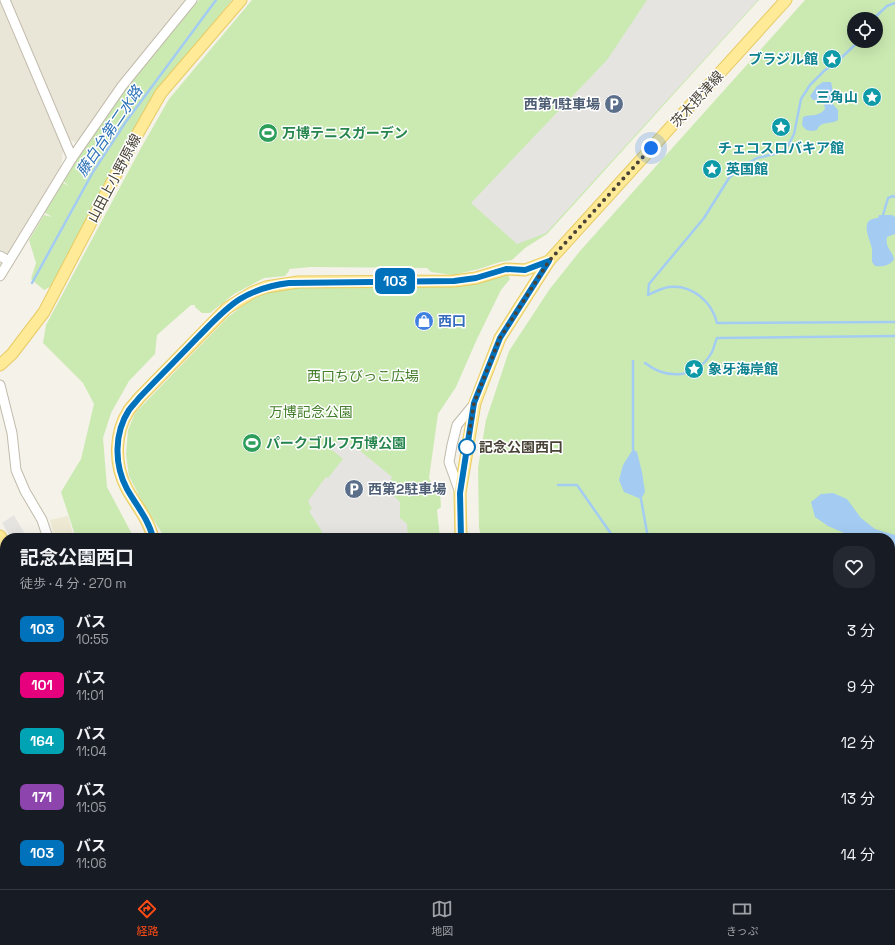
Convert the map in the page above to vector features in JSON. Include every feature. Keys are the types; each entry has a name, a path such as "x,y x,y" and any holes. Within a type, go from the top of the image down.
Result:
{"main road":[{"name":"山田上小野原線","path":"0,365 12,354 44,312 133,142 161,93 241,0"},
{"name":"茨木摂津線","path":"461,533 460,493 474,403 500,338 549,261 786,0"},
{"path":"152,533 146,520 126,488 121,474 117,448 118,437 123,423 129,410 139,398 212,322 227,308 240,299 266,287 298,282 454,281 476,278 506,269 525,270 549,261"}],"street":[{"path":"5,0 72,158"},
{"path":"0,276 72,158 122,86 192,0"},
{"path":"0,256 10,261"},
{"path":"0,385 12,433 16,470 25,491 42,520 46,533"},
{"path":"460,493 449,462 457,425 474,403"}],"shaded area":[{"path":"10,0 187,0 118,82 78,140 75,142 68,139"},
{"name":"西第1駐車場","path":"647,0 758,0 546,233 517,244 471,203 607,60"},
{"path":"0,2 63,150 60,169 0,268"},
{"name":"西第2駐車場","path":"342,436 392,477 389,484 392,494 400,502 400,518 407,524 408,533 323,533 309,511 312,509 308,501 326,477 328,478 343,459 332,450"},
{"path":"14,515 24,533 8,533 2,523"},
{"path":"68,516 73,533 54,533 50,520"}],"green space":[{"path":"199,0 232,0 157,92 127,140 55,284 44,290 31,279 36,263 29,240 44,215 52,217 44,212 61,182 69,186 63,181 124,89"},
{"path":"252,0 759,0 547,234 525,248 512,260 453,275 431,272 427,268 311,267 289,269 285,276 264,278 234,294 210,313 202,313 195,307 195,305 191,305 157,335 155,354 129,381 111,413 103,438 107,487 131,533 74,533 61,492 81,459 94,404 83,383 43,343 46,325 169,99"},
{"path":"805,0 895,0 895,533 480,533 478,468 486,420 509,351 549,290 580,251"},
{"name":"万博記念公園","path":"508,275 510,279 501,290 456,387 438,414 429,478 432,484 436,484 440,491 441,507 437,510 439,533 162,533 143,503 129,476 126,455 128,430 135,413 228,317 262,295 287,289 409,285 469,282"}],"water":[{"path":"823,82 831,82 833,91 831,102 838,110 838,120 821,125 817,130 812,131 805,129 802,125 803,117 818,114 823,112 825,109 824,104 819,100 813,100 810,96 817,86"},
{"path":"879,215 892,215 895,217 895,234 887,237 888,246 894,259 886,266 875,266 872,262 872,249 867,230 868,222 872,219 878,218"},
{"path":"633,449 637,452 642,472 645,492 641,499 624,492 619,480 623,465"},
{"path":"833,493 847,499 861,518 875,529 888,533 844,533 828,526 815,517 811,502 821,494"}],"waterway":[{"name":"藤白台第二水路","path":"32,283 93,172 125,123 216,0"},
{"path":"881,12 887,6 895,3"},
{"path":"852,48 810,85 801,99 794,134 789,144 779,153 757,158 741,167 729,178 704,218 649,284 648,295 669,287 686,288 700,296 706,302 711,308 717,323 895,322"},
{"path":"883,215 888,198 893,196 895,197"},
{"path":"645,363 654,369 672,374 690,372 698,368 706,361 712,352 717,338 895,336"},
{"path":"633,361 633,449"},
{"path":"558,485 577,485 611,533"},
{"path":"641,499 647,533"}],"bus line":[{"name":"103","path":"152,533 146,520 126,488 121,474 117,448 118,437 123,423 129,410 139,398 212,322 227,308 240,299 266,287 289,283 454,281 476,278 506,269 525,270 549,261 500,338 474,403 460,493 461,533"}],"place":[{"name":"ブラジル館","path":"832,59"},
{"name":"三角山","path":"872,97"},
{"name":"西第1駐車場","path":"614,104"},
{"name":"チェコスロバキア館","path":"781,127"},
{"name":"万博テニスガーデン","path":"268,133"},
{"name":"英国館","path":"712,169"},
{"name":"西口","path":"424,321"},
{"name":"象牙海岸館","path":"694,369"},
{"name":"パークゴルフ万博公園","path":"252,443"},
{"name":"記念公園西口","path":"467,447"},
{"name":"西第2駐車場","path":"354,489"}],"route":[{"path":"467,447 474,403 500,338 549,261 651,148"}],"park label":[{"name":"西口ちびっこ広場","path":"363,376"}]}
